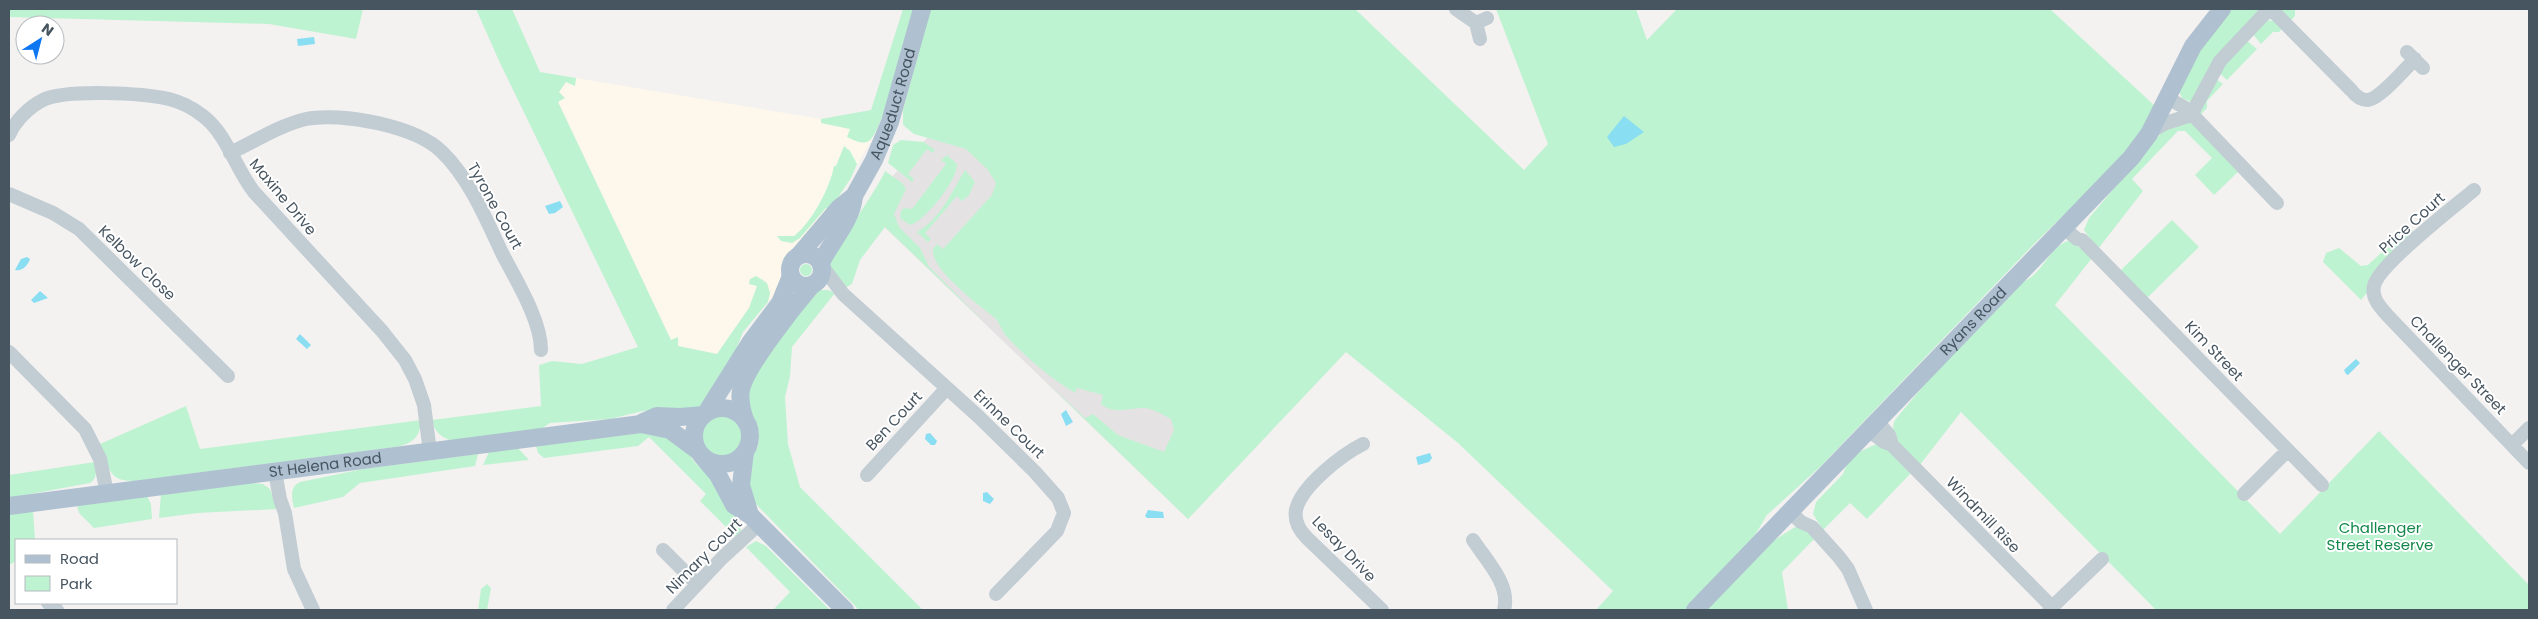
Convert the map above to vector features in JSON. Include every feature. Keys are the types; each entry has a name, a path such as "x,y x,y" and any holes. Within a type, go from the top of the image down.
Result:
{"main road":[{"name":"Aqueduct Road","path":"822,265 831,242 849,216 854,196 874,160 890,122 922,9"},
{"name":"Ryans Road","path":"1695,610 2131,158 2150,132 2193,46 2222,9"},
{"name":"Aqueduct Road","path":"800,254 843,204 854,196"},
{"path":"755,520 740,481 745,452 750,438 740,397 745,378 776,332 821,276 822,265 812,255 800,254 790,265 791,276 780,303 750,343 705,414 697,422 694,433 700,453 724,483 734,505 755,520 845,610"},
{"path":"791,276 798,284 813,284"},
{"path":"705,414 717,409 730,409 745,420"},
{"name":"St Helena Road","path":"641,424 647,418 657,416 680,417 705,414"},
{"name":"St Helena Road","path":"9,506 641,424 670,430 700,453"},
{"path":"700,453 711,462 727,464 738,460 745,452"}],"street":[{"path":"1456,9 1482,20 1480,39"},
{"path":"2150,132 2166,122 2191,115 2220,61 2270,9 2363,100 2371,100 2378,95 2415,59"},
{"name":"Maxine Drive","path":"9,135 27,112 42,100 66,94 140,95 170,100 195,110 213,125 254,192 382,331 405,360 415,379 424,404 430,452"},
{"path":"2165,101 2186,109 2277,203"},
{"name":"Tyrone Court","path":"230,154 286,126 316,118 339,118 392,127 426,140 450,160 484,216 538,328 541,350"},
{"name":"Price Court","path":"2374,284 2381,273 2411,244 2474,190"},
{"name":"Kelbow Close","path":"9,194 53,213 79,230 228,376"},
{"name":"Kim Street","path":"2067,225 2082,235 2082,240 2322,485"},
{"name":"Erinne Court","path":"822,265 843,294 946,389 974,412 1054,492 1063,507 1063,519 1057,532 996,594"},
{"name":"Erinne Court","path":"813,284 843,294"},
{"name":"Challenger Street","path":"2374,284 2374,297 2382,309 2529,463"},
{"path":"9,352 85,429 100,459 107,493"},
{"name":"Ben Court","path":"867,475 946,389"},
{"name":"Windmill Rise","path":"1873,426 1889,435 1892,445 2050,609"},
{"path":"2512,445 2529,428"},
{"name":"Lesay Drive","path":"1363,443 1338,459 1305,493 1297,508 1297,522 1307,538 1382,610"},
{"path":"2244,494 2288,450"},
{"path":"280,471 280,499 285,513 294,570 313,610"},
{"path":"1793,508 1807,517 1809,524 1829,544 1848,569 1866,610"},
{"name":"Nimary Court","path":"673,610 755,520"},
{"path":"1473,540 1504,588 1506,601 1504,610"},
{"path":"663,550 697,584"},
{"path":"2050,609 2102,559"}],"shaded area":[{"path":"576,78 821,119 821,123 850,129 863,143 873,137 840,195 786,258 783,279 775,295 766,304 769,297 769,287 763,279 756,277 757,286 754,300 717,354 678,346 679,339 671,340 558,101 565,98 559,92 566,81 574,86"},
{"path":"950,126 1272,430 1188,519 873,216 881,189 937,127"}],"green space":[{"path":"9,9 363,9 356,39 269,24 65,19 65,15 15,15 15,17 9,17"},
{"path":"476,9 512,9 540,72 576,78 575,86 566,82 559,92 565,98 558,102 671,340 678,337 678,346 717,354 749,308 757,286 749,284 750,279 756,276 767,283 770,293 768,302 743,332 731,362 705,402 697,408 643,411 610,419 550,423 540,430 457,441 446,439 434,427 432,420 541,406 539,365 552,361 582,364 638,347 500,63"},
{"path":"903,9 915,9 888,101 875,134 869,141 855,141 847,137 850,129 821,123 821,119 871,110"},
{"path":"930,9 1355,9 1524,170 1548,144 1496,9 1636,9 1647,40 1677,9 2050,9 2155,106 2144,128 2122,158 2033,245 1821,466 1767,515 1755,535 1685,610 1596,610 1613,591 1458,443 1346,352 1188,519 1041,377 1085,418 1093,414 1118,435 1164,452 1174,430 1171,419 1147,408 1111,409 1101,404 1103,395 1077,388 1075,393 1065,387 1015,345 1005,335 995,318 957,286 939,267 934,257 933,249 937,244 943,249 992,195 996,183 988,170 966,149 914,134 903,125 903,110"},
{"path":"2227,9 2264,9 2191,102 2182,98 2179,91 2202,45"},
{"path":"2281,9 2295,9 2295,16 2289,22"},
{"path":"2267,20 2274,21 2283,28 2279,32 2273,32 2261,44 2252,33"},
{"path":"2246,40 2257,49 2227,80 2218,72"},
{"path":"2216,79 2223,84 2207,101 2207,108 2200,115 2200,110"},
{"path":"2188,122 2194,124 2240,170 2214,195 2195,175 2212,158 2185,131 2178,131 2132,179 2143,191 2098,249 2084,230 2089,218 2165,128"},
{"path":"901,140 924,142 935,150 933,153 927,149 908,174 914,179 912,182 888,163 893,145"},
{"path":"844,146 850,151 857,164 851,178 829,211 826,208 800,238 792,243 781,241 777,236 794,236 814,214 829,184 834,166 836,166"},
{"path":"947,155 957,164 952,180 932,208 910,225 900,218 901,211 904,208 912,209 946,164 941,160"},
{"path":"965,170 975,182 969,195 962,201 957,196 925,233 931,239 928,242 917,232 933,220 951,195"},
{"path":"885,171 902,183 906,189 894,214 899,227 920,248 929,267 989,327 885,227 860,260 852,284 845,288 833,274 830,269 836,252"},
{"path":"2172,220 2199,247 2147,298 2120,271"},
{"path":"2409,227 2416,234 2361,300 2323,262 2326,253 2339,248 2361,266 2368,265"},
{"name":"Challenger Street Reserve","path":"2068,241 2072,241 2092,258 2055,305 2280,534 2379,431 2529,585 2529,610 2156,610 1961,412 1919,466 1904,451 1896,439 1893,426 1895,420 1934,373 2021,282 2034,274 2055,249"},
{"path":"808,264 811,265 811,275 804,276 801,275 800,268 801,265"},
{"path":"819,290 828,290 835,293 792,347 790,376 785,397 788,444 800,487 923,610 859,610 750,498 747,470 758,446 759,438 758,428 748,402 751,387 765,358 775,343"},
{"path":"186,406 200,449 421,420 417,436 406,444 395,447 135,481 126,481 114,476 110,471 100,444"},
{"path":"722,415 734,419 740,425 744,437 740,449 734,455 722,459 710,455 704,449 700,437 704,425 710,419"},
{"path":"655,431 684,447 696,464 705,470 741,524 741,531 737,538 700,501 706,494 649,437 638,446 544,458 538,453 536,446"},
{"path":"1874,445 1882,445 1912,472 1867,519 1850,503 1823,530 1813,514 1816,502 1843,474 1847,464 1859,452"},
{"path":"518,448 529,460 483,465 489,452"},
{"path":"478,454 475,466 360,483 343,497 294,508 293,490 300,482 363,469"},
{"path":"95,462 95,476 90,483 9,498 9,475"},
{"path":"251,483 263,484 270,489 277,509 198,513 159,518 161,494"},
{"path":"147,496 151,504 152,519 94,528 79,513 77,505"},
{"path":"33,511 35,539 15,539 15,562 9,565 9,514"},
{"path":"1795,527 1802,528 1815,538 1782,572 1788,610 1704,610 1773,541"},
{"path":"756,541 766,546 830,610 773,610 790,592 746,547"},
{"path":"487,584 491,588 487,610 478,610 481,589"}],"water":[{"path":"314,37 315,44 298,46 297,39"},
{"path":"1624,116 1644,132 1626,144 1614,147 1607,137"},
{"path":"560,201 563,207 555,213 549,214 545,206"},
{"path":"27,257 30,259 26,266 20,270 15,270 21,259"},
{"path":"40,291 48,298 34,303 31,300"},
{"path":"300,334 311,345 307,349 296,339"},
{"path":"2356,359 2360,363 2348,375 2346,374 2344,370"},
{"path":"1066,410 1073,422 1066,426 1061,414"},
{"path":"930,433 937,441 935,445 931,445 925,439 926,434"},
{"path":"1430,453 1432,458 1429,462 1418,465 1416,457"},
{"path":"987,492 994,499 990,504 983,501 983,493"},
{"path":"1148,510 1163,512 1164,518 1147,518 1145,516"}]}
